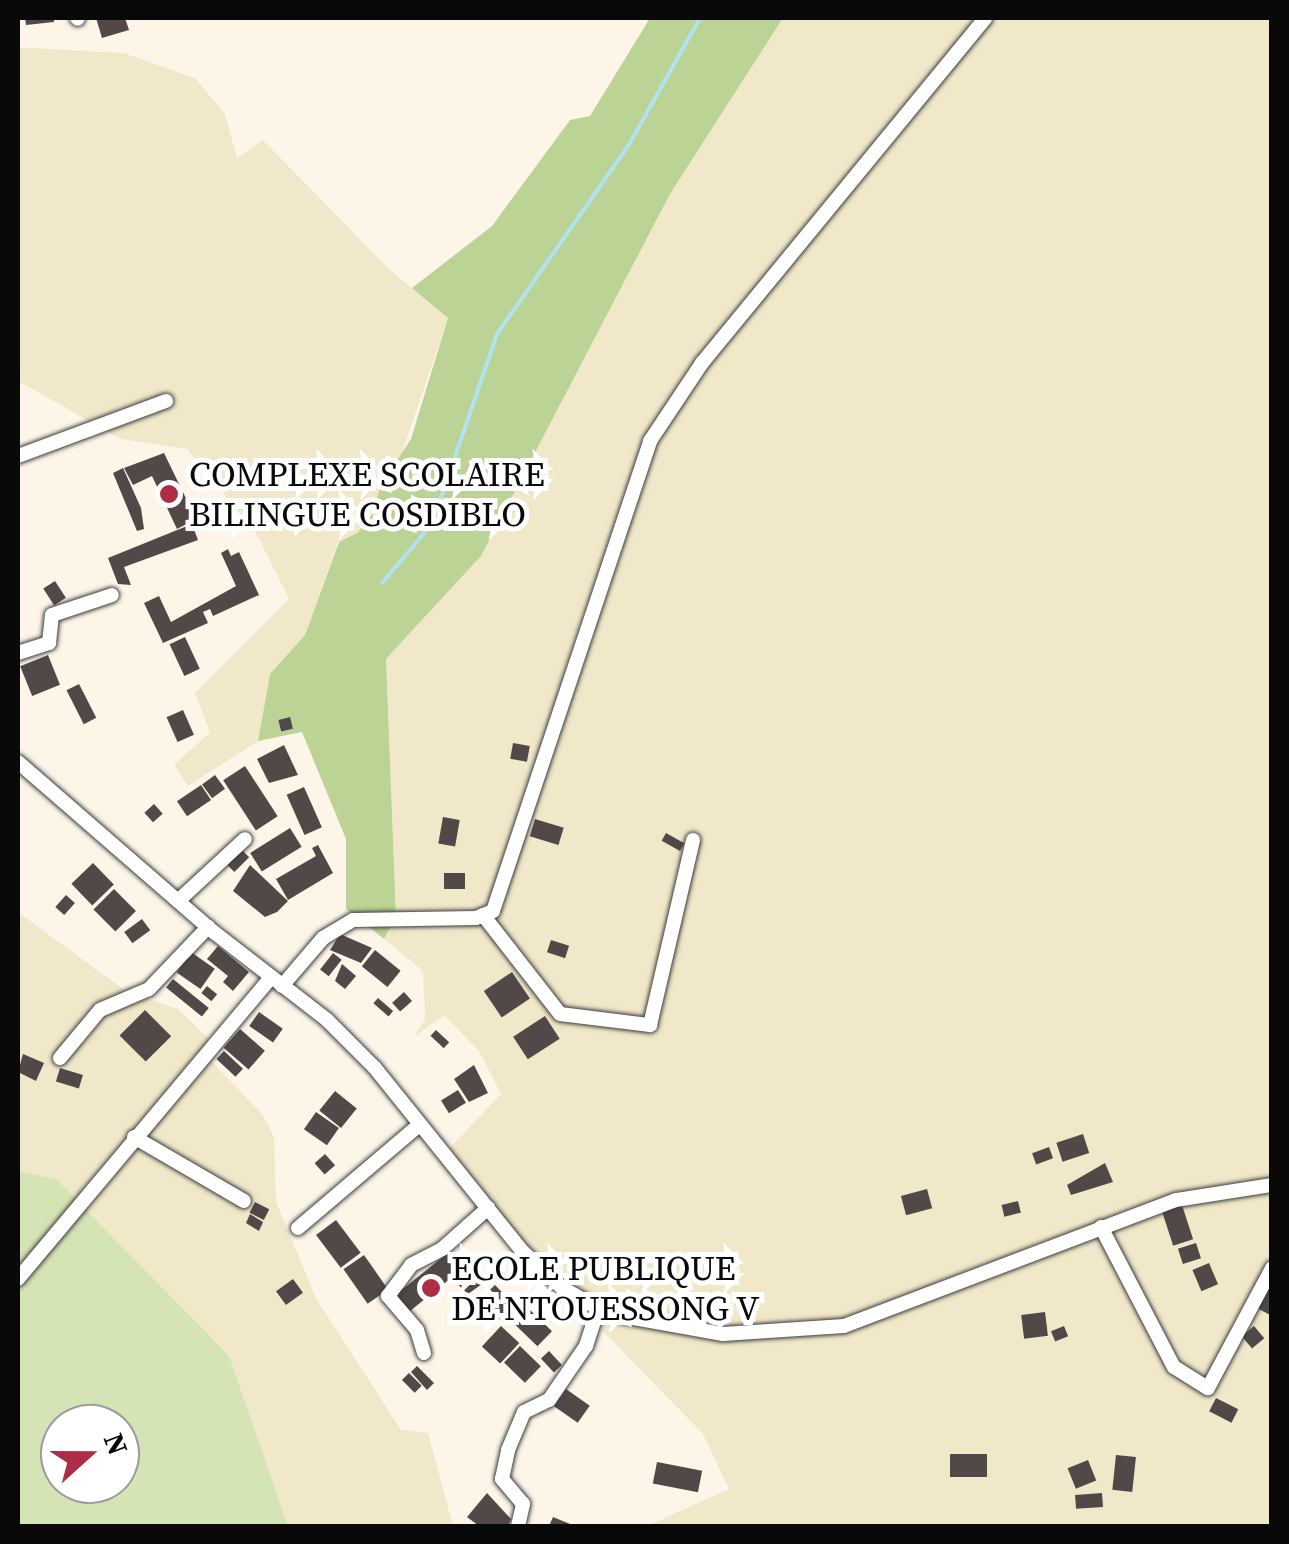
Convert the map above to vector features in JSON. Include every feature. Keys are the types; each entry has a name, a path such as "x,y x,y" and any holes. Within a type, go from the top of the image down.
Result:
{"street":[{"path":"18,1279 134,1137 277,982 323,938 353,920 483,915 493,911 650,441 702,363 985,18"},
{"path":"18,456 166,400"},
{"path":"18,653 49,643 52,615 112,595"},
{"path":"18,762 208,927 327,1020 554,1280 598,1308 663,1327 723,1334 844,1326 1176,1200 1272,1185"},
{"path":"178,901 245,839"},
{"path":"483,915 560,1014 650,1024 693,840"},
{"path":"60,1058 100,1010 148,990 208,927"},
{"path":"298,1228 420,1124"},
{"path":"134,1137 244,1201"},
{"path":"424,1353 418,1330 388,1296 411,1265 442,1249 488,1208"},
{"path":"1101,1228 1174,1368 1208,1388 1272,1268"},
{"path":"518,1526 524,1504 502,1479 508,1450 524,1412 549,1400 586,1346 598,1308"}],"shaded area":[{"path":"783,18 1271,18 1271,1526 647,1526 729,1489 703,1434 554,1281 444,1154 501,1094 479,1051 444,1015 414,1037 425,1019 423,971 384,939 396,917 386,659 481,556 670,194"},
{"path":"18,47 124,53 195,78 225,114 237,158 263,140 390,270 448,318 396,470 357,533 338,542 305,635 270,674 258,741 188,786 174,765 210,732 195,693 289,599 256,533 187,449 121,439 18,381"},
{"path":"18,912 127,992 178,1009 213,1043 211,1061 263,1115 274,1137 276,1202 316,1298 401,1430 428,1433 453,1526 288,1526 228,1356 56,1179 18,1171"}],"green space":[{"path":"650,18 783,18 670,194 481,556 386,659 396,917 384,939 346,909 346,839 302,732 258,741 270,674 305,635 339,542 357,533 372,514 381,485 411,439 448,318 412,288 492,226 570,120 590,116"},
{"path":"18,1171 56,1179 229,1356 288,1526 18,1526"}],"building":[{"path":"25,18 54,18 54,22 26,25"},
{"path":"96,18 125,18 129,30 102,38"},
{"path":"164,453 196,519 177,529 152,476 133,485 124,468"},
{"path":"123,468 141,508 144,529 137,531 113,473"},
{"path":"192,524 198,540 124,567 131,585 118,584 108,558"},
{"path":"228,549 231,556 239,552 259,595 213,616 210,609 203,612 208,623 163,643 144,603 159,596 171,622 236,586 221,553"},
{"path":"55,581 66,598 54,605 43,589"},
{"path":"185,637 200,669 184,676 170,644"},
{"path":"48,655 60,685 32,696 20,666"},
{"path":"79,684 96,718 84,724 67,690"},
{"path":"183,710 194,735 178,742 167,717"},
{"path":"290,717 293,729 281,732 278,720"},
{"path":"513,743 530,746 527,762 510,759"},
{"path":"284,745 298,775 269,783 257,759"},
{"path":"245,766 278,816 256,830 223,780"},
{"path":"215,775 225,789 212,798 202,784"},
{"path":"201,785 211,800 187,816 177,801"},
{"path":"304,787 322,827 305,835 287,795"},
{"path":"154,804 163,814 153,822 144,813"},
{"path":"443,817 460,820 455,847 438,844"},
{"path":"535,819 564,828 558,845 530,836"},
{"path":"290,828 302,847 262,872 250,853"},
{"path":"666,833 684,843 680,851 662,841"},
{"path":"318,845 333,873 288,900 276,879 316,856 312,848"},
{"path":"240,848 249,857 234,872 225,863"},
{"path":"93,863 114,885 92,905 71,884"},
{"path":"250,865 288,901 277,912 265,917 233,891"},
{"path":"444,873 465,873 465,889 444,889"},
{"path":"114,889 136,911 115,931 93,910"},
{"path":"66,895 75,903 64,915 55,907"},
{"path":"142,919 150,930 132,943 124,932"},
{"path":"340,934 372,948 361,963 330,950"},
{"path":"551,940 569,946 565,958 547,952"},
{"path":"218,946 249,972 233,991 223,982 228,976 207,959"},
{"path":"375,950 401,971 387,987 362,966"},
{"path":"191,952 215,969 200,989 177,972"},
{"path":"333,953 342,960 329,976 320,970"},
{"path":"342,964 356,976 345,989 335,981"},
{"path":"512,972 530,999 502,1018 484,991"},
{"path":"173,979 209,1008 202,1016 166,988"},
{"path":"207,986 217,994 211,1001 201,993"},
{"path":"404,992 412,1001 400,1012 392,1003"},
{"path":"378,998 393,1011 389,1016 373,1003"},
{"path":"145,1010 171,1036 146,1062 120,1035"},
{"path":"259,1012 283,1029 273,1043 249,1026"},
{"path":"545,1016 560,1039 528,1059 513,1037"},
{"path":"240,1029 265,1051 249,1070 224,1048"},
{"path":"436,1030 449,1042 444,1048 431,1036"},
{"path":"224,1051 243,1069 236,1077 216,1059"},
{"path":"23,1054 44,1063 36,1081 18,1072"},
{"path":"474,1065 488,1093 469,1102 454,1079"},
{"path":"60,1068 83,1075 79,1088 56,1081"},
{"path":"458,1090 466,1103 449,1113 441,1101"},
{"path":"335,1091 357,1109 341,1128 319,1110"},
{"path":"316,1112 339,1128 327,1145 304,1129"},
{"path":"1083,1134 1089,1153 1063,1162 1056,1143"},
{"path":"1049,1147 1053,1158 1036,1164 1032,1153"},
{"path":"325,1154 335,1165 325,1175 315,1163"},
{"path":"1105,1163 1113,1182 1071,1195 1067,1185"},
{"path":"927,1189 932,1208 906,1215 901,1196"},
{"path":"1018,1201 1021,1213 1004,1217 1002,1205"},
{"path":"255,1202 269,1209 264,1220 250,1213"},
{"path":"1182,1205 1193,1239 1173,1246 1162,1211"},
{"path":"250,1214 263,1222 259,1231 246,1223"},
{"path":"336,1220 361,1253 341,1268 316,1235"},
{"path":"1196,1243 1201,1258 1183,1264 1178,1249"},
{"path":"449,1252 482,1284 468,1294 451,1278 410,1311 394,1296"},
{"path":"364,1255 388,1289 368,1304 344,1269"},
{"path":"1209,1263 1218,1284 1201,1291 1192,1270"},
{"path":"293,1279 303,1293 286,1305 276,1291"},
{"path":"1268,1282 1272,1284 1272,1316 1255,1307"},
{"path":"495,1285 514,1305 498,1321 478,1301"},
{"path":"529,1309 552,1331 537,1346 514,1324"},
{"path":"1045,1312 1048,1336 1024,1339 1021,1315"},
{"path":"501,1326 519,1343 500,1364 482,1346"},
{"path":"1064,1326 1068,1336 1055,1341 1051,1331"},
{"path":"1254,1326 1264,1338 1252,1349 1242,1336"},
{"path":"520,1346 541,1366 525,1383 504,1363"},
{"path":"549,1351 562,1365 554,1372 541,1359"},
{"path":"417,1366 434,1383 427,1390 411,1372"},
{"path":"409,1373 422,1386 415,1393 402,1380"},
{"path":"566,1389 590,1406 578,1423 554,1406"},
{"path":"1216,1398 1238,1409 1231,1423 1209,1411"},
{"path":"950,1454 987,1454 987,1477 950,1477"},
{"path":"1116,1455 1136,1457 1132,1492 1112,1490"},
{"path":"1088,1460 1096,1480 1076,1489 1068,1468"},
{"path":"657,1462 702,1471 698,1492 653,1484"},
{"path":"487,1493 511,1519 508,1526 479,1526 467,1517"},
{"path":"1102,1493 1103,1507 1076,1509 1075,1495"},
{"path":"553,1517 575,1526 549,1526"}],"waterway":[{"path":"382,583 432,524 497,334 630,143 700,18"}],"place":[{"name":"COMPLEXE SCOLAIRE BILINGUE COSDIBLO","path":"169,494"},
{"name":"ECOLE PUBLIQUE DE NTOUESSONG V","path":"431,1288"}]}
